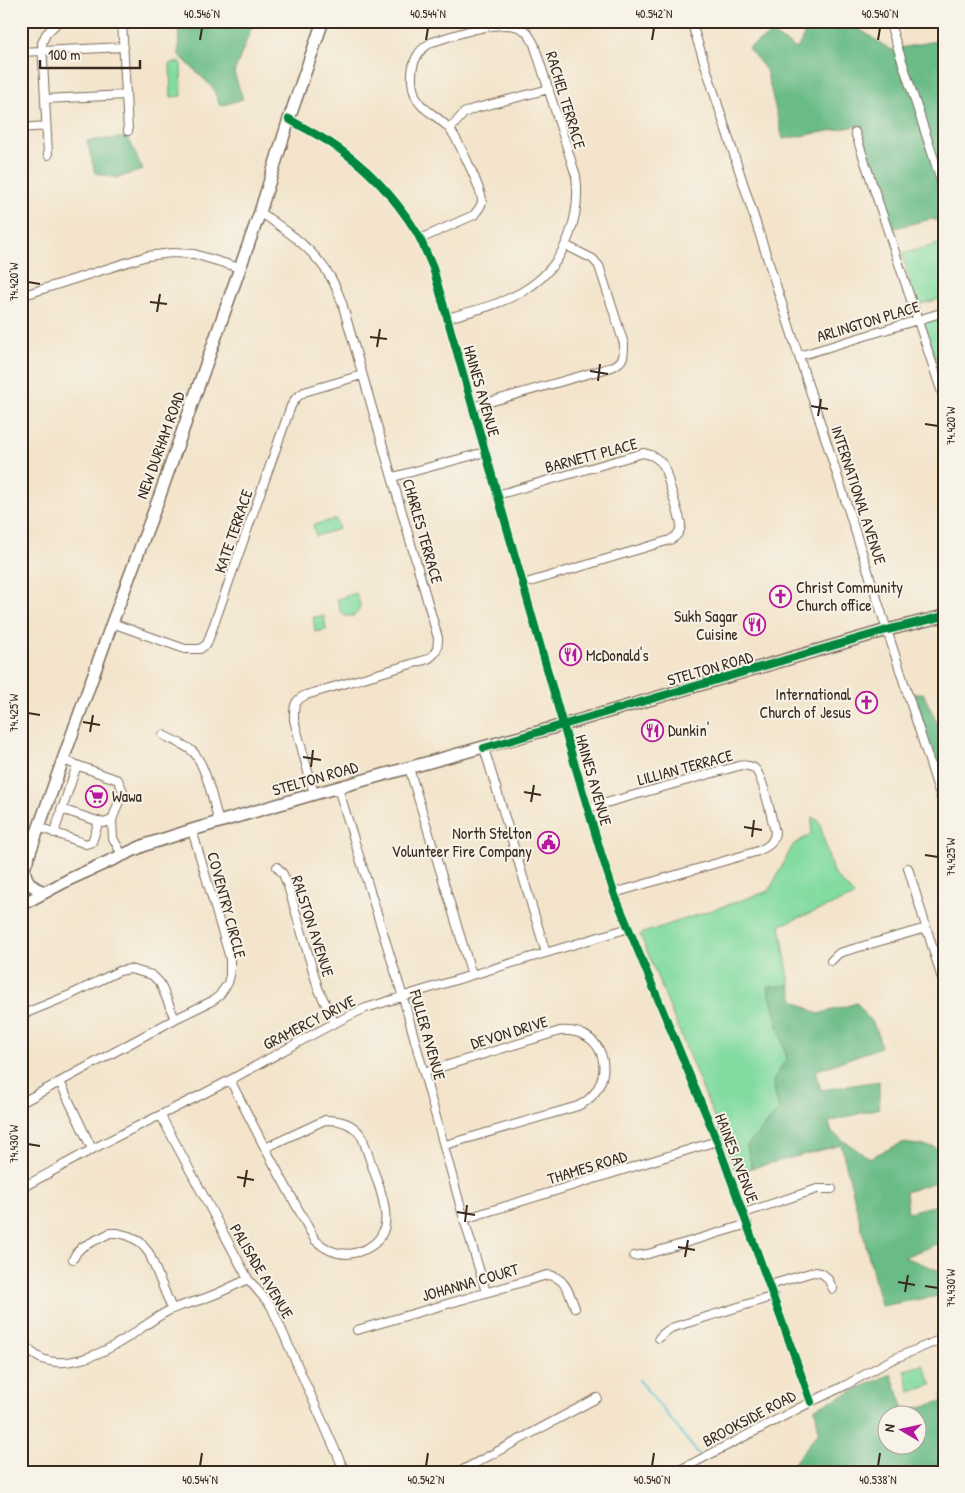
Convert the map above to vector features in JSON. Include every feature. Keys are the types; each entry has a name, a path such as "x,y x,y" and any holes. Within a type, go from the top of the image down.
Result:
{"main road":[{"name":"NEW DURHAM ROAD","path":"23,873 260,212 289,119 323,21"},
{"name":"STELTON ROAD","path":"21,905 70,879 145,845 192,830 314,794 484,748 887,630 944,616"},
{"path":"23,873 32,887 45,892"}],"street":[{"path":"48,155 42,50 43,38 59,21"},
{"path":"122,21 128,131"},
{"name":"INTERNATIONAL AVENUE","path":"690,21 944,807"},
{"path":"889,21 944,190"},
{"name":"RACHEL TERRACE","path":"420,240 474,214 482,201 478,183 450,129 420,104 414,93 412,82 416,56 424,47 432,42 494,25 514,25 526,31 534,44 576,176 578,191 572,226 554,266 540,280 507,299 447,318"},
{"path":"21,52 124,46"},
{"path":"450,129 464,113 473,109 548,89"},
{"path":"45,99 126,95"},
{"name":"HAINES AVENUE","path":"289,119 329,142 377,181 399,207 420,240 433,268 522,584 614,893 717,1141 811,1402"},
{"path":"21,128 46,126"},
{"path":"855,132 944,399"},
{"name":"CHARLES TERRACE","path":"260,212 300,241 322,264 332,279 342,303 438,638 438,647 435,654 428,659 298,699 294,709 294,720 314,794"},
{"path":"472,407 612,368 620,363 624,356 624,344 598,266 593,259 565,245"},
{"path":"21,296 146,256 172,253 194,254 240,268"},
{"name":"ARLINGTON PLACE","path":"799,356 944,312"},
{"name":"KATE TERRACE","path":"112,623 185,649 200,650 208,644 291,406 296,398 304,392 362,375"},
{"path":"393,477 485,452"},
{"name":"BARNETT PLACE","path":"497,495 643,453 652,455 664,466 681,523 681,529 677,536 670,540 522,584"},
{"path":"163,735 191,750 200,761 219,823"},
{"path":"484,748 546,953"},
{"path":"63,760 118,780 123,791 112,820 113,838 122,856"},
{"path":"54,833 77,764"},
{"name":"LILLIAN TERRACE","path":"588,808 736,766 749,766 755,769 761,781 775,832 775,838 768,846 755,852 614,893"},
{"path":"409,768 472,975"},
{"name":"FULLER AVENUE","path":"338,788 403,997 486,1292"},
{"path":"61,808 104,823 112,820"},
{"path":"39,827 86,844 92,842 99,821"},
{"name":"COVENTRY CIRCLE","path":"21,1103 219,996 228,983 230,958 192,830"},
{"name":"RALSTON AVENUE","path":"276,867 283,874 288,886 318,988 334,1022"},
{"path":"908,868 944,985"},
{"name":"GRAMERCY DRIVE","path":"21,1188 92,1149 230,1080 334,1022 366,1008 629,928"},
{"path":"831,961 839,953 926,928"},
{"path":"934,953 944,950"},
{"path":"21,1015 61,999 119,971 130,969 152,975 160,983 175,1019"},
{"name":"DEVON DRIVE","path":"425,1072 560,1031 569,1030 585,1034 598,1048 601,1055 601,1082 593,1096 586,1102 445,1145"},
{"path":"230,1080 265,1148 315,1240 322,1247 345,1254 356,1253 376,1243 385,1225 386,1214 382,1196 362,1137 356,1129 346,1122 325,1120 265,1148"},
{"path":"60,1082 92,1149"},
{"name":"PALISADE AVENUE","path":"161,1116 248,1279 271,1306 345,1472"},
{"name":"THAMES ROAD","path":"464,1219 717,1141"},
{"path":"744,1213 817,1189 832,1190"},
{"path":"634,1256 648,1254 748,1224"},
{"path":"73,1259 82,1248 110,1233 128,1236 140,1242 149,1253 172,1309"},
{"path":"770,1285 818,1272 827,1276 834,1289"},
{"name":"JOHANNA COURT","path":"357,1330 541,1276 553,1275 559,1279 569,1292 575,1308"},
{"path":"21,1341 28,1349 45,1360 58,1362 76,1360 117,1345 158,1316 172,1309 205,1299 248,1279"},
{"path":"659,1338 671,1328 774,1296"},
{"name":"BROOKSIDE ROAD","path":"676,1472 891,1360 944,1338"},
{"path":"459,1472 597,1398"}],"green space":[{"path":"178,21 254,21 234,73 243,99 220,106 213,88 179,55"},
{"path":"811,21 854,21 856,27 891,50 944,39 944,222 931,219 891,229 857,126 783,139 766,70 748,48 771,34 797,49"},
{"path":"181,62 182,96 171,97 170,63"},
{"path":"128,137 143,170 116,178 95,173 87,141"},
{"path":"944,242 944,296 917,305 902,254"},
{"path":"944,316 944,384 923,323"},
{"path":"336,519 339,529 316,536 313,525"},
{"path":"356,593 360,604 359,611 354,616 346,616 341,613 337,599"},
{"path":"324,616 326,630 315,632 313,617"},
{"path":"923,693 939,727 944,727 944,790 907,695"},
{"path":"812,817 819,821 833,873 855,896 780,925 790,985 768,987 787,1058 773,1081 779,1110 747,1146 752,1168 736,1172 640,934 769,891 793,845 811,834"},
{"path":"790,985 794,1000 818,1014 857,1003 877,1030 881,1047 815,1071 821,1090 879,1081 879,1108 829,1122 832,1133 869,1158 902,1143 935,1147 944,1156 944,1179 906,1192 908,1212 941,1204 944,1211 944,1241 904,1257 943,1272 944,1295 881,1306 841,1145 752,1168 747,1146 779,1111 773,1081 787,1058 768,987"},
{"path":"942,1346 944,1346 944,1472 787,1472 819,1431 815,1408 891,1374 903,1406 878,1406 878,1456 928,1456 928,1406 924,1406 943,1401"},
{"path":"923,1365 932,1385 910,1392 904,1370"}],"waterway":[{"path":"639,1380 700,1456"},
{"path":"936,1472 944,1464"}],"cycle path":[{"path":"289,119 329,142 367,171 389,194 417,233 433,268 563,725 614,893 717,1141 811,1402"},
{"path":"484,748 887,630 944,616"}],"place":[{"name":"Christ Community Church office","path":"780,596"},
{"name":"Sukh Sagar Cuisine","path":"754,625"},
{"name":"McDonald's","path":"570,655"},
{"name":"International Church of Jesus","path":"867,703"},
{"name":"Dunkin'","path":"652,730"},
{"name":"Wawa","path":"96,796"},
{"name":"North Stelton Volunteer Fire Company","path":"548,842"}]}
